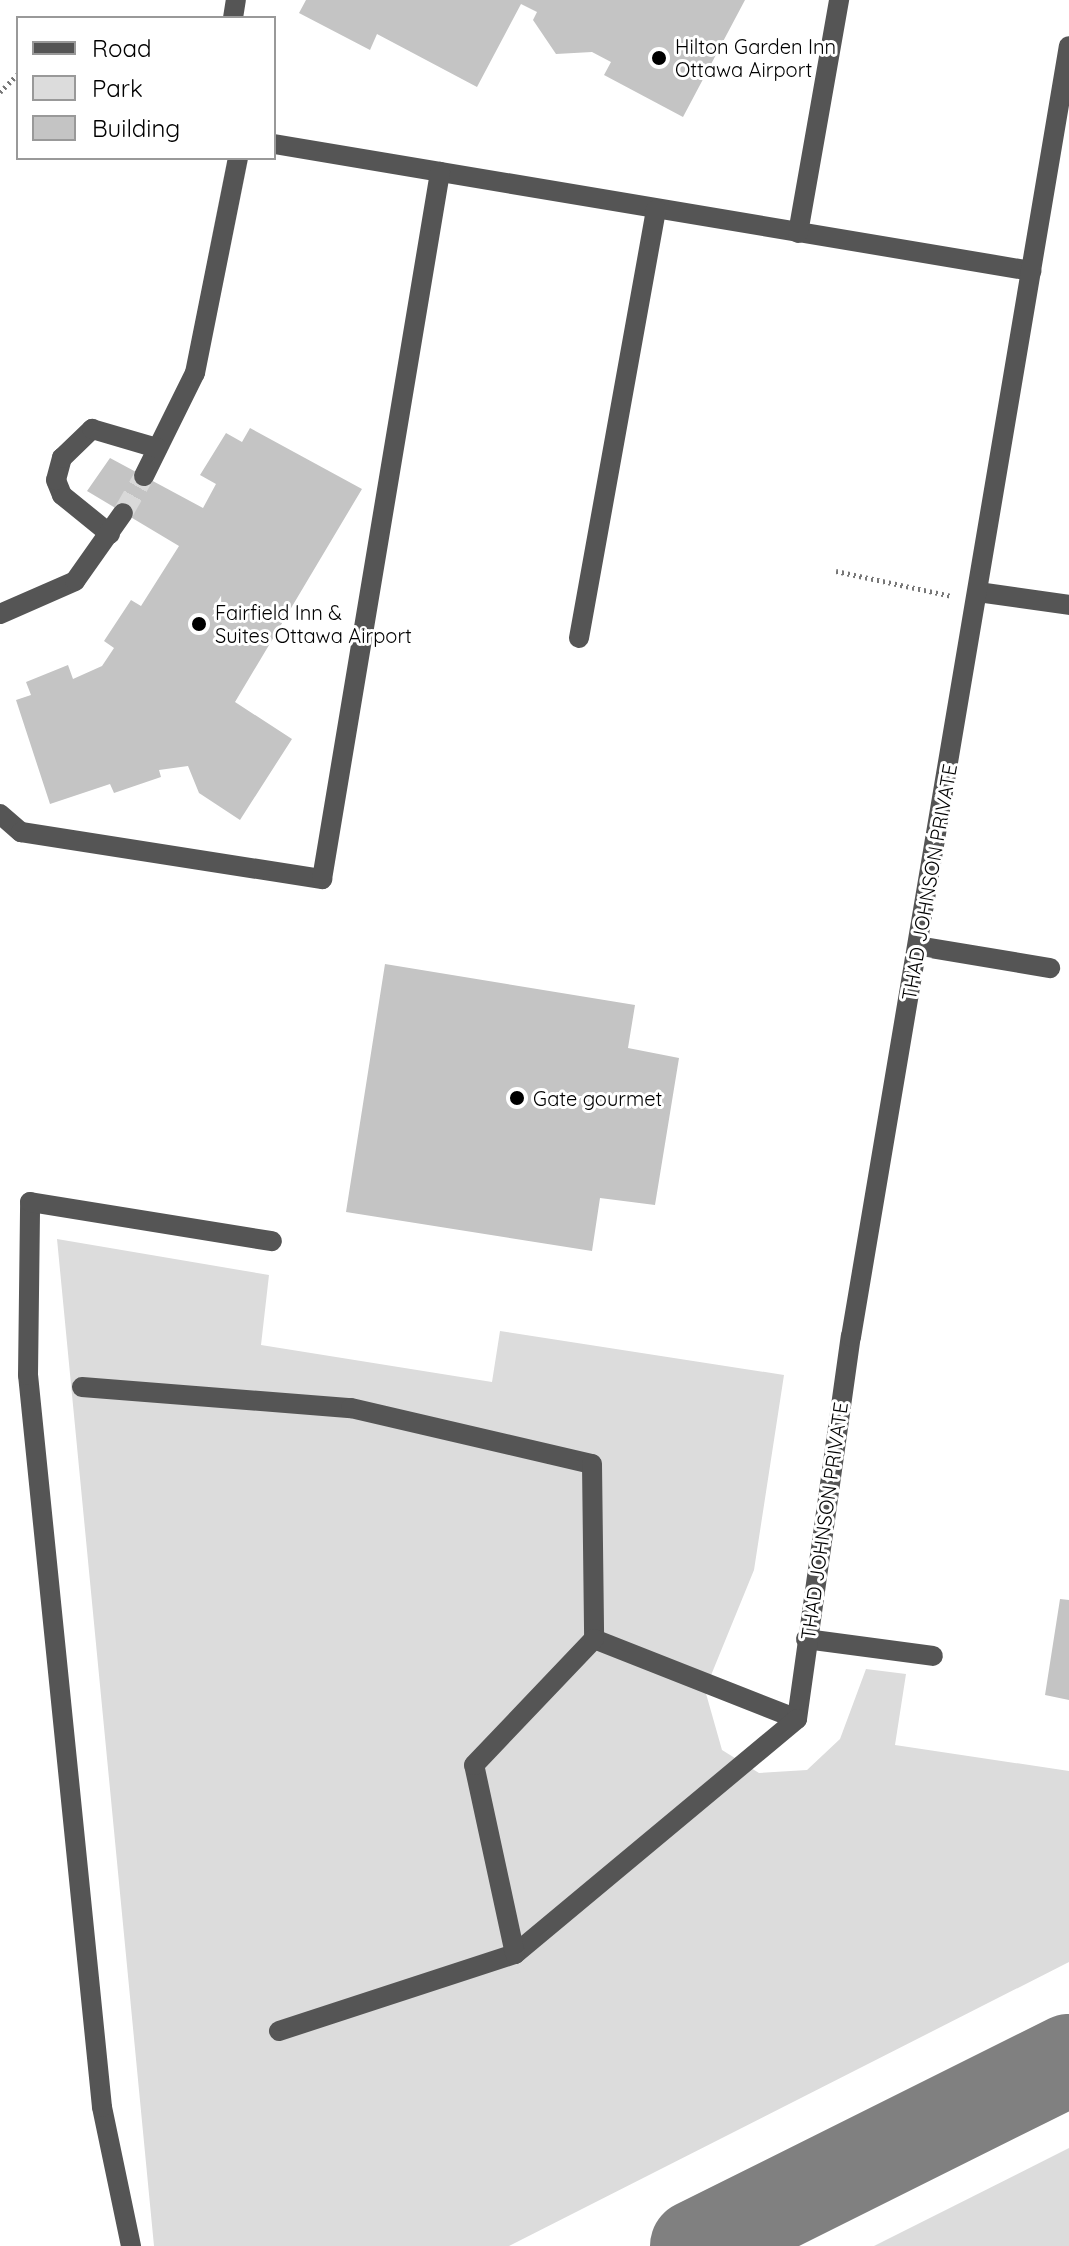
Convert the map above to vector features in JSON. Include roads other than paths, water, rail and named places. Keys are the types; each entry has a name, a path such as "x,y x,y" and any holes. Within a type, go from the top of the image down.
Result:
{"street":[{"path":"798,233 839,0"},
{"name":"THAD JOHNSON PRIVATE","path":"797,1719 806,1639 918,946 1069,46"},
{"path":"276,144 1031,271"},
{"path":"144,476 195,373 238,160"},
{"path":"0,814 21,832 322,879 440,172"},
{"path":"579,638 656,210"},
{"path":"110,534 62,495 56,480 62,458 92,429 157,448"},
{"path":"0,614 60,593 90,566 123,513"},
{"path":"978,592 1069,605"},
{"path":"918,946 1050,968"},
{"path":"131,2246 102,2107 28,1375 30,1202 272,1241"},
{"path":"82,1387 351,1408 592,1464 594,1639 474,1765 515,1954"},
{"path":"279,2031 515,1954 797,1719 594,1639"},
{"path":"806,1639 933,1656"}],"tunnel":[{"path":"123,513 144,476"}],"place":[{"name":"Hilton Garden Inn Ottawa Airport","path":"659,58"},
{"name":"Fairfield Inn & Suites Ottawa Airport","path":"199,624"},
{"name":"Gate gourmet","path":"517,1098"}]}
